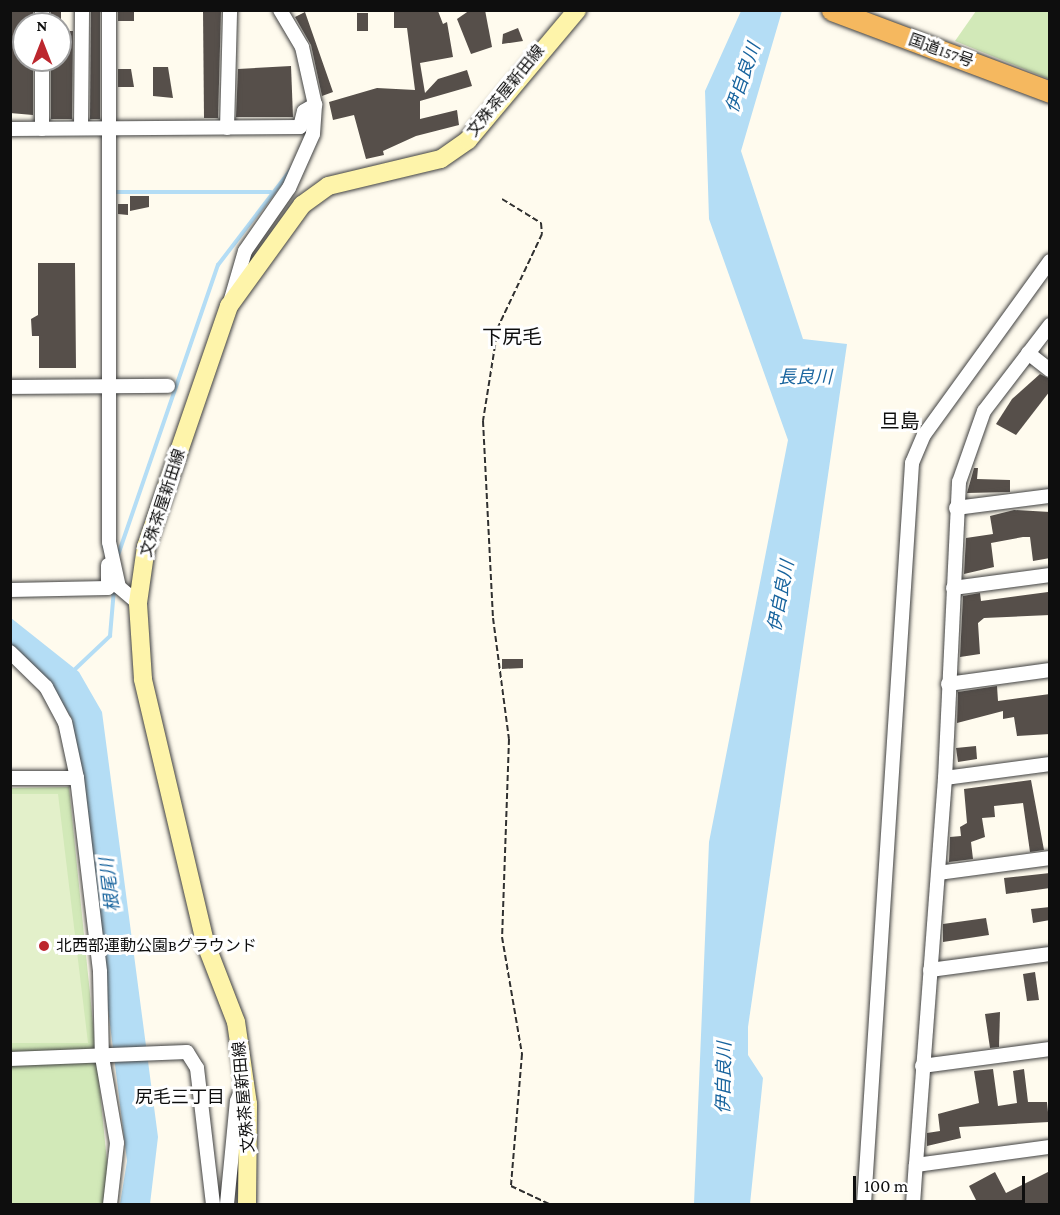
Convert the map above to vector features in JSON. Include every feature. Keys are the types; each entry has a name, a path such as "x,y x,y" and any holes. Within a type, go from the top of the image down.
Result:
{"highway":[{"name":"国道157号","path":"832,10 1050,92"}],"main road":[{"name":"文殊茶屋新田線","path":"247,1204 245,1080 236,1022 205,942 143,679 138,603 146,547 229,306 312,197 328,186 441,159 468,140 577,10"}],"street":[{"path":"81,128 82,10"},
{"path":"10,590 108,588 109,10"},
{"path":"227,128 230,10"},
{"path":"229,306 245,251 308,150 315,105 302,47 280,10"},
{"path":"42,72 42,129"},
{"path":"10,129 300,127 304,111 315,105"},
{"path":"864,1204 912,463 924,435 1050,261"},
{"path":"913,1204 945,778 956,508 964,456 984,411 1050,325"},
{"path":"1028,353 1050,370"},
{"path":"10,387 168,386"},
{"path":"956,508 1050,496"},
{"path":"109,542 119,587 138,603"},
{"path":"952,588 1050,575"},
{"path":"10,652 46,687 65,722 77,778 100,972 102,1057 117,1143 110,1204"},
{"path":"948,684 1050,670"},
{"path":"945,778 1050,764"},
{"path":"10,778 77,778"},
{"path":"938,873 1050,858"},
{"path":"930,970 1050,954"},
{"path":"922,1066 1050,1049"},
{"path":"10,1059 102,1057 178,1050 194,1059 213,1204"},
{"path":"227,1204 237,1101 245,1080"},
{"path":"916,1165 1050,1147"}],"path":[{"path":"501,199 541,224 542,234 523,265 489,361 483,465 493,618 509,739 502,937 522,1054 511,1186 549,1204"}],"green space":[{"path":"976,11 1049,11 1049,79 955,41"},
{"path":"69,787 109,1181 103,1204 11,1204 10,788"},
{"name":"北西部運動公園Bグラウンド","path":"11,794 58,794 88,1043 11,1043"}],"water":[{"name":"長良川","path":"741,11 782,11 741,151 803,339 847,344 748,1027 748,1055 763,1078 750,1204 694,1204 709,842 788,440 709,219 705,91"},
{"name":"根尾川","path":"11,618 79,672 102,712 158,1137 150,1204 120,1204 127,1161 72,719 49,681 11,647"}],"building":[{"path":"10,10 33,10 33,12 12,12 12,72 33,72 33,115 10,113"},
{"path":"91,10 100,10 100,119 90,119"},
{"path":"118,10 134,10 134,21 118,21"},
{"path":"203,10 221,10 218,118 204,118"},
{"path":"394,10 438,11 443,24 447,22 453,57 420,63 425,93 438,79 467,70 472,86 420,101 420,119 457,110 459,125 416,136 383,151 384,155 366,159 354,115 333,120 329,102 377,88 415,90 407,28 394,28"},
{"path":"470,10 485,10 492,47 471,54 457,19"},
{"path":"305,12 333,92 322,96 311,45 295,17"},
{"path":"357,13 368,13 368,31 357,31"},
{"path":"518,28 523,41 502,44 503,34"},
{"path":"73,31 72,119 51,119 51,72 72,72"},
{"path":"291,66 293,117 236,117 238,69"},
{"path":"153,67 168,67 173,98 153,96"},
{"path":"118,69 131,69 134,87 118,87"},
{"path":"130,196 149,196 149,207 130,211"},
{"path":"118,204 128,204 128,215 118,214"},
{"path":"38,263 75,263 76,368 39,368 39,336 32,336 31,319 38,315"},
{"path":"1040,374 1050,379 1050,391 1016,435 996,424 1012,399"},
{"path":"974,468 978,468 977,479 1010,480 1010,492 967,493"},
{"path":"1014,510 1050,512 1050,558 1033,561 1030,537 1023,537 991,543 994,567 964,574 966,538 993,534 990,516"},
{"path":"1048,592 1050,615 984,618 978,623 980,654 960,657 963,596 980,593 981,601"},
{"path":"502,659 523,659 523,668 502,669"},
{"path":"997,686 998,701 1050,694 1050,734 1017,736 1014,717 1003,719 1003,711 957,723 958,692"},
{"path":"976,746 977,759 958,762 956,748"},
{"path":"1031,780 1044,850 1030,852 1023,803 994,806 995,817 982,818 985,837 971,842 973,859 949,862 950,837 961,836 960,827 967,823 964,789"},
{"path":"1050,873 1050,888 1006,894 1004,878"},
{"path":"1050,907 1050,920 1033,923 1031,909"},
{"path":"986,918 989,935 943,942 943,924"},
{"path":"1035,972 1039,1000 1027,1001 1023,974"},
{"path":"1000,1012 999,1047 990,1048 985,1014"},
{"path":"993,1069 998,1106 1017,1103 1013,1071 1024,1069 1028,1102 1047,1102 1049,1122 959,1127 961,1138 927,1146 927,1133 940,1131 938,1114 979,1103 974,1071"},
{"path":"1050,1171 1050,1204 978,1204 969,1186 995,1172 1006,1193"}],"waterway":[{"path":"117,558 218,265 293,167"},
{"path":"111,192 271,192"},
{"path":"104,545 109,562"},
{"path":"71,673 110,636 114,589"}],"place":[{"name":"北西部運動公園Bグラウンド","path":"44,946"}],"district":[{"name":"下尻毛","path":"512,337"},
{"name":"旦島","path":"900,421"},
{"name":"尻毛三丁目","path":"180,1097"}],"water label":[{"name":"伊自良川","path":"743,78"},
{"name":"伊自良川","path":"781,596"},
{"name":"伊自良川","path":"724,1078"}]}
